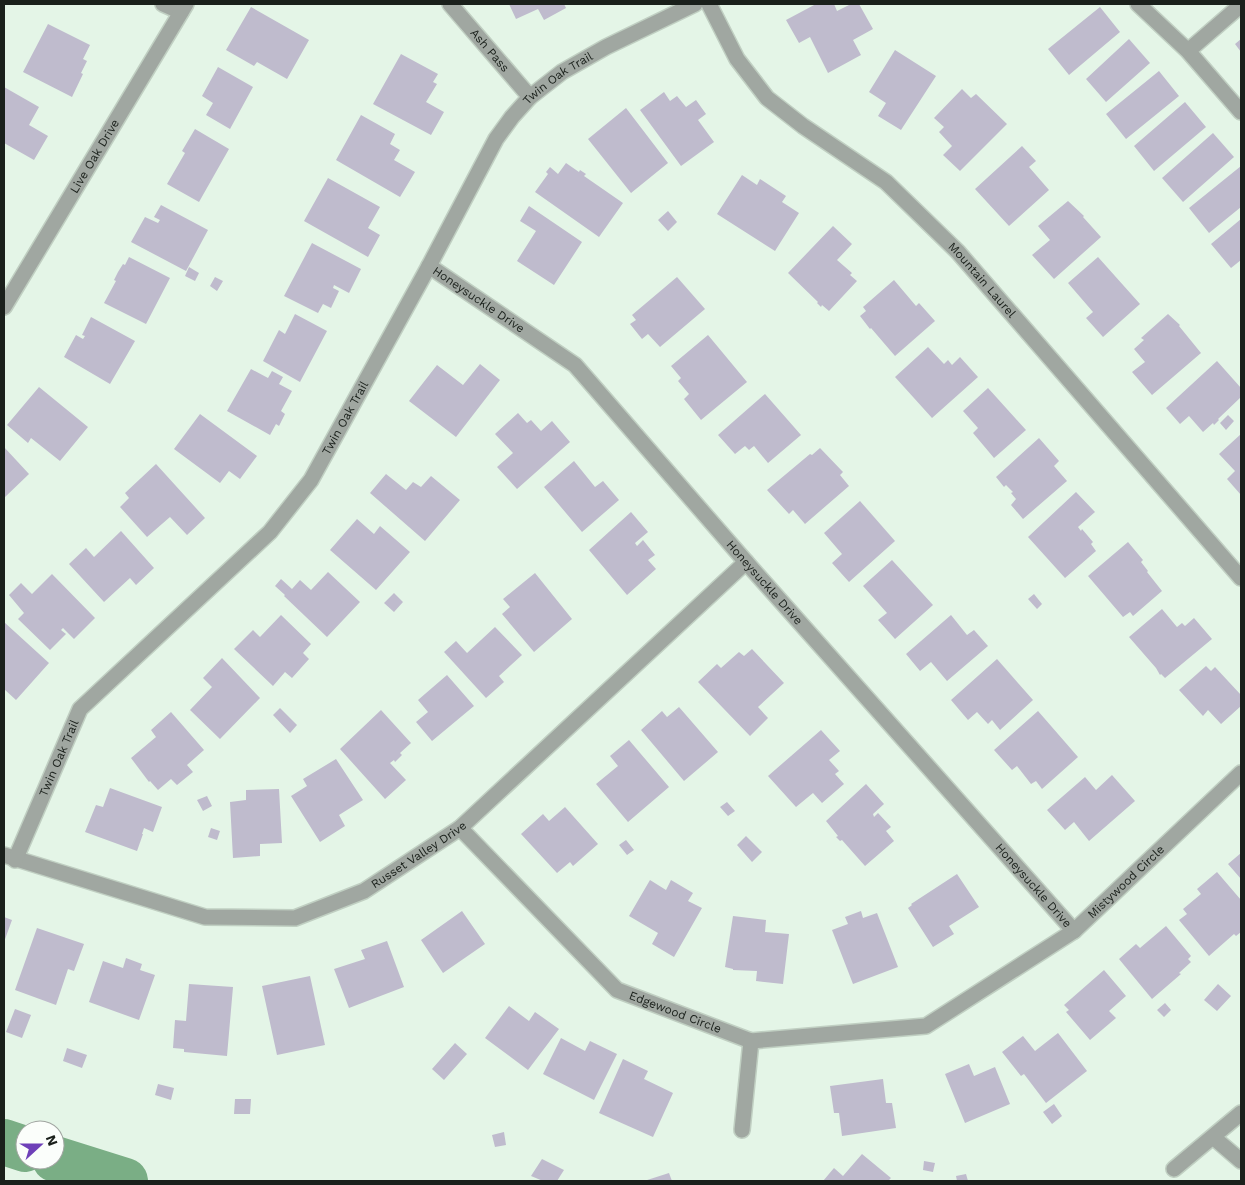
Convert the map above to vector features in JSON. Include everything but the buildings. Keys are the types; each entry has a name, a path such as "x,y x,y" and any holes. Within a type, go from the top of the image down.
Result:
{"street":[{"path":"163,4 184,8"},
{"name":"Ash Pass","path":"450,4 530,97"},
{"name":"Twin Oak Trail","path":"10,857 80,709 264,538 311,480 429,266 496,139 512,117 530,97 562,72 606,47 695,4"},
{"name":"Mountain Laurel","path":"709,4 737,59 767,98 804,126 886,182 958,252 1241,578"},
{"path":"1138,4 1188,51 1241,112"},
{"path":"1188,51 1241,5"},
{"name":"Live Oak Drive","path":"4,307 184,8"},
{"name":"Honeysuckle Drive","path":"429,266 575,365 746,562 1074,931"},
{"name":"Russet Valley Drive","path":"10,857 205,917 295,918 364,891 460,828 746,562"},
{"name":"Mistywood Circle","path":"926,1026 1074,931 1241,773"},
{"name":"Edgewood Circle","path":"460,828 617,990 751,1041 926,1026"},
{"path":"742,1130 751,1041"},
{"path":"1174,1169 1241,1113"},
{"path":"1213,1137 1241,1161"}],"waterway":[{"path":"4,1142 15,1146"},
{"path":"65,1162 125,1181"}]}
